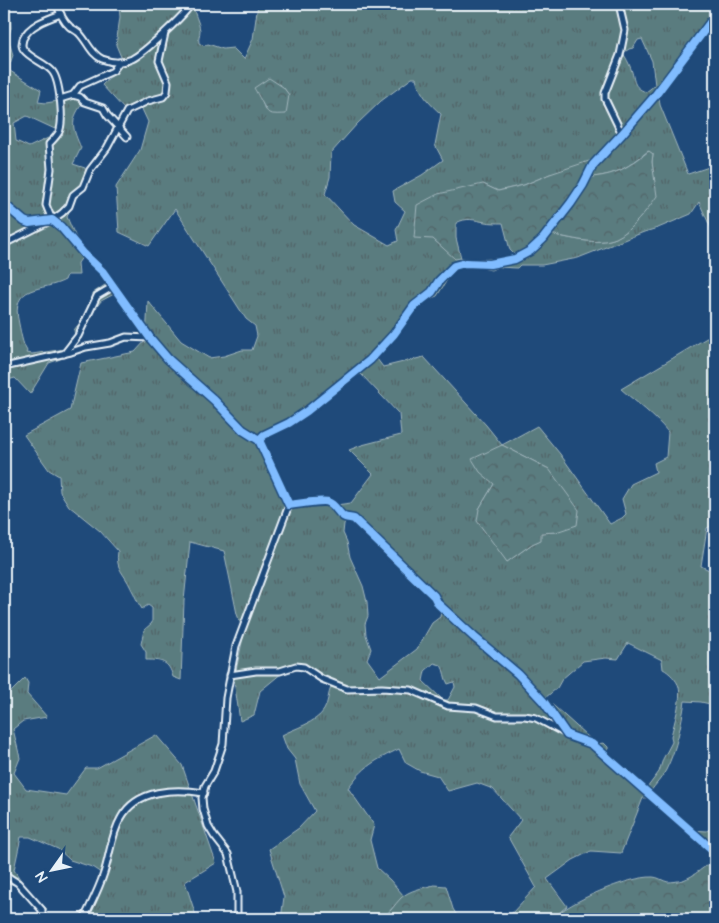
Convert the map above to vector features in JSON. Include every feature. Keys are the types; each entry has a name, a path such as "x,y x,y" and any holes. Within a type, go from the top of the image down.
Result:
{"street":[{"path":"57,4 62,18 79,33 92,53 102,59 113,62 134,58 165,33 188,10 191,4"},
{"path":"619,4 625,30 620,55 605,93 605,99 622,134"},
{"path":"60,14 33,26 26,33 22,44 22,49 52,71 60,99 60,132 49,144 51,169 46,205 52,220 65,231 84,254 103,272 150,338 168,358 214,400 243,430 259,440 289,505 236,646 226,698 223,744 204,793 203,809 208,826 228,854 237,892 237,919"},
{"path":"259,440 264,435 306,411 370,360 394,334 414,306 432,292 439,281 454,266 464,263 490,264 515,260 530,251 543,239 571,203 593,165 654,97 715,16"},
{"path":"4,244 52,220 69,206 73,195 83,187 90,170 107,148 127,111 148,101 163,97 167,92 168,82 159,61 165,33"},
{"path":"73,95 80,86 113,71 119,62"},
{"path":"60,99 73,95 80,97 85,102 103,108 127,137"},
{"path":"4,204 29,223 52,220"},
{"path":"64,354 78,336 97,296 114,286"},
{"path":"4,367 110,343 126,337 150,338"},
{"path":"289,505 314,503 322,500 327,501 343,517 354,519 434,596 438,604 518,674 544,702 567,735"},
{"path":"230,675 256,671 280,671 296,666 304,667 322,679 348,689 382,688 411,690 448,706 476,708 497,716 536,718 567,735 592,744 715,852"},
{"path":"84,919 104,874 110,847 121,818 132,803 149,795 174,790 204,793"},
{"path":"4,874 18,883 42,910 42,919"}],"green space":[{"path":"4,4 10,4 11,28 8,38 13,55 10,71 41,90 38,102 58,101 59,118 57,130 27,116 14,123 16,141 29,147 61,132 64,101 75,98 82,104 74,121 74,130 81,148 73,164 85,168 87,182 74,196 67,217 80,244 107,274 114,294 101,301 78,342 66,357 49,363 30,394 15,378 4,381","holes":["83,256 105,277 108,283 93,293 90,308 74,330 75,336 70,339 65,349 32,354 26,353 17,311 23,295 38,288 65,280 67,275 79,275 78,263"]},
{"path":"119,4 187,4 193,6 200,30 199,43 204,46 208,44 223,49 233,48 244,59 253,39 258,4 597,4 599,8 619,4 715,4 715,23 713,27 677,71 659,97 660,105 688,174 715,165 715,237 699,202 691,214 578,258 542,265 520,265 517,268 498,267 491,270 468,265 454,269 437,296 427,300 409,318 377,359 383,367 424,357 502,445 537,426 560,454 610,524 626,514 622,499 631,484 656,472 654,463 666,457 668,432 621,389 715,333 715,524 707,528 701,566 715,573 715,705 685,701 676,745 670,762 650,792 692,830 707,831 715,825 715,859 649,798 643,798 621,853 591,851 573,860 547,879 567,906 552,919 504,919 536,887 508,837 521,820 493,789 477,783 448,791 438,776 420,771 406,763 399,749 370,765 359,774 348,788 374,825 370,840 377,868 404,896 382,919 281,919 284,897 269,849 299,828 315,811 300,784 295,759 287,749 282,735 311,722 320,715 325,708 331,687 304,670 294,669 282,673 260,691 254,715 240,721 234,680 244,633 237,614 224,551 190,542 184,601 181,680 173,677 164,662 146,660 146,652 141,644 144,630 152,623 152,608 148,605 142,609 119,567 118,551 100,531 69,506 60,492 59,476 49,470 24,435 70,410 81,363 135,352 146,340 148,301 181,341 209,358 224,356 242,350 252,350 257,336 255,326 246,319 175,209 149,246 119,232 116,187 140,150 148,122 141,107 125,110 102,85 124,64 116,45 120,17","holes":["642,39 652,61 655,85 646,92 636,85 623,53 633,48 638,40","412,78 416,78 426,98 441,114 435,145 443,160 422,175 393,191 395,202 405,211 396,230 398,241 389,245 354,225 325,194 330,177 331,153 381,101","269,79 283,87 289,95 265,110 261,99","648,151 653,154 652,162 656,196 644,213 622,235 608,240 592,241 550,234 593,177 617,172","585,172 585,177 560,213 518,253 511,257 486,259 455,258 433,239 483,184 498,191 524,185 550,174","361,374 399,414 401,435 349,450 373,474 351,503 336,505 321,499 294,502 277,477 274,462 263,439 274,431 289,426 312,411 348,381","502,445 549,469 556,532 540,533 540,540 507,562 479,509 494,484","346,520 353,521 432,596 441,611 440,617 432,623 417,649 380,677 367,659 371,649 366,635 365,624 368,616 367,602 343,533","628,643 662,660 663,669 678,684 680,692 671,736 672,742 659,772 647,788 608,754 608,747 604,743 596,744 545,698 557,688 562,679 583,661 606,658 618,659","434,663 441,665 448,684 454,682 455,687 448,700 443,700 423,681 425,671"]},
{"path":"269,78 283,87 289,95 286,114 269,113 254,88"},
{"path":"649,151 653,154 652,162 657,196 633,226 616,238 600,241 550,234 593,177 623,169"},
{"path":"592,160 585,172 585,177 554,222 534,243 524,250 514,254 510,250 503,223 464,220 456,223 456,238 461,258 455,259 433,239 414,238 417,205 438,194 483,184 498,191 524,185"},
{"path":"502,445 549,469 579,510 577,525 556,532 541,533 541,540 532,544 507,562 477,521 479,509 494,484 480,472 472,459"},
{"path":"25,678 28,683 27,694 47,717 23,721 13,729 20,758 14,773 26,789 66,795 86,768 97,768 156,735 182,765 216,863 185,882 197,919 80,919 101,873 92,867 70,860 58,849 30,837 21,837 14,870 26,888 47,909 41,914 15,885 4,882 4,692 10,693"},
{"path":"715,860 715,919 552,919 571,905 615,885 642,878 655,877 668,882 683,880"},
{"path":"434,885 446,886 453,909 459,919 382,919 404,895"}],"cycle path":[{"path":"259,440 264,435 289,423 307,411 370,360 394,334 414,306 432,292 439,281 454,266 465,263 490,264 515,259 530,251 543,239 571,203 593,165 654,97 715,16"},
{"path":"4,204 24,221 29,223 52,220 61,227 84,254 103,272 150,338 168,359 214,400 243,430 259,440 289,505 326,502 332,504 344,517 354,519 434,596 438,604 518,674 544,702 567,735 592,744 715,852"}]}
